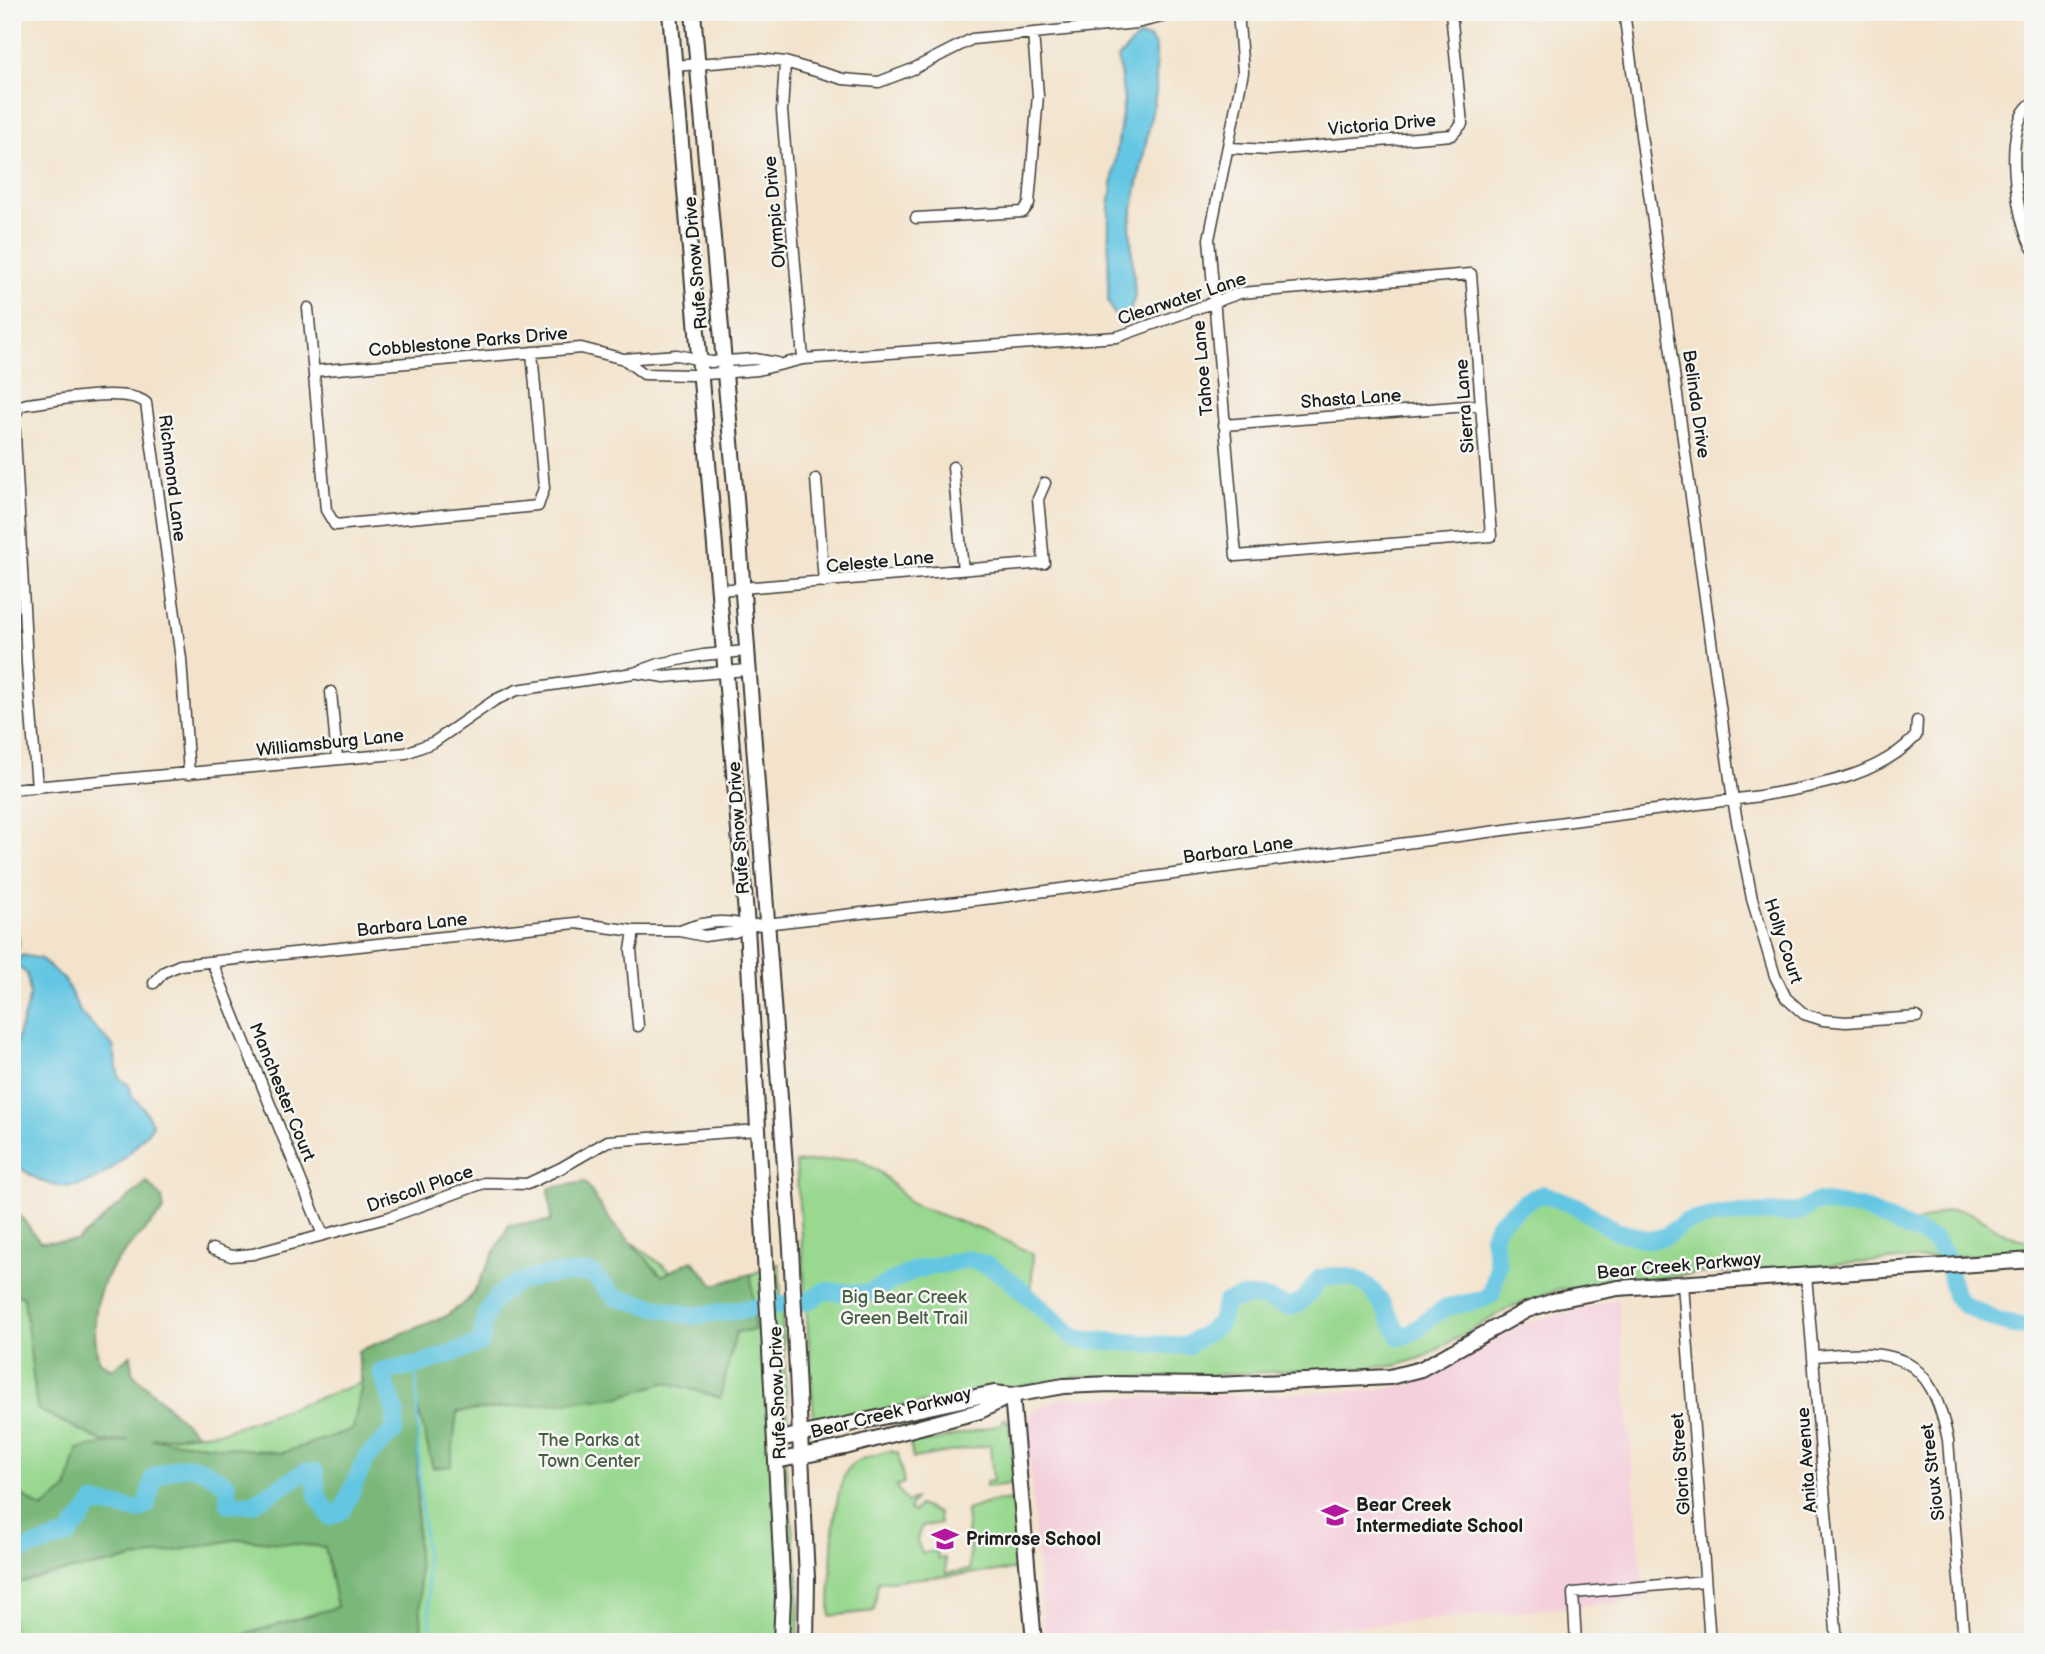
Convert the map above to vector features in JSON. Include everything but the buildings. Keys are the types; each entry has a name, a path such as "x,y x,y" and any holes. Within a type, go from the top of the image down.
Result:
{"main road":[{"name":"Rufe Snow Drive","path":"670,12 674,66 712,368 743,588 791,1248 807,1578 806,1642"},
{"name":"Rufe Snow Drive","path":"693,12 698,63 712,368 719,590 747,926 783,1596 781,1642"},
{"name":"Bear Creek Parkway","path":"775,1440 994,1393 1012,1395 1064,1386 1216,1385 1390,1377 1421,1369 1527,1310 1557,1300 1618,1288 2033,1259"},
{"name":"Bear Creek Parkway","path":"776,1461 980,1411 998,1405 1012,1395"},
{"path":"1012,1395 1034,1642"}],"street":[{"path":"674,66 739,58 785,62 842,79 879,82 972,39 1137,23 1182,12"},
{"name":"Tahoe Lane","path":"1236,556 1209,239 1219,181 1230,148 1242,72 1238,12"},
{"name":"Victoria Drive","path":"1230,148 1269,150 1452,135 1462,124 1451,12"},
{"name":"Belinda Drive","path":"1624,12 1732,800"},
{"path":"916,218 1023,212 1030,204 1038,95 1033,33"},
{"name":"Olympic Drive","path":"785,62 782,111 803,359"},
{"path":"2033,103 2022,112 2019,120 2014,167 2022,226 2033,249"},
{"name":"Clearwater Lane","path":"712,368 758,370 777,363 803,359 1117,337 1240,293 1471,274"},
{"name":"Sierra Lane","path":"1236,556 1491,536 1471,274"},
{"path":"308,307 326,510 331,522 343,525 523,510 533,508 541,502 544,488 532,352"},
{"name":"Cobblestone Parks Drive","path":"314,371 592,349 624,359 644,374 712,368"},
{"name":"Cobblestone Parks Drive","path":"624,359 677,355 712,368"},
{"name":"Richmond Lane","path":"37,787 27,664 14,417 20,406 27,404 94,396 134,396 146,403 149,412 159,509 181,659 189,774"},
{"name":"Shasta Lane","path":"1224,425 1480,405"},
{"path":"953,467 963,570"},
{"path":"816,479 824,582"},
{"name":"Celeste Lane","path":"719,590 1044,563 1038,499 1045,483"},
{"name":"Williamsburg Lane","path":"12,789 406,753 434,742 495,700 517,690 634,673 659,664 746,651"},
{"name":"Williamsburg Lane","path":"634,673 665,677 747,670"},
{"path":"331,692 337,759"},
{"name":"Barbara Lane","path":"154,983 164,971 180,965 576,923 634,931 680,931 704,936 735,932 747,926 1178,874 1732,800 1825,783 1868,768 1910,742 1918,731 1917,721"},
{"name":"Holly Court","path":"1732,800 1752,898 1775,976 1786,998 1804,1014 1823,1020 1846,1022 1917,1017"},
{"path":"634,931 631,950 638,1026"},
{"name":"Manchester Court","path":"212,962 323,1235"},
{"name":"Driscoll Place","path":"212,1249 231,1256 253,1254 390,1217 484,1183 527,1184 608,1141 758,1129"},
{"name":"Anita Avenue","path":"1806,1275 1815,1356 1837,1642"},
{"name":"Gloria Street","path":"1683,1284 1710,1642"},
{"name":"Sioux Street","path":"1815,1356 1866,1353 1900,1357 1925,1379 1941,1411 1948,1440 1964,1642"},
{"path":"1576,1642 1573,1592 1705,1581"}],"shaded area":[{"name":"Bear Creek Intermediate School","path":"1618,1299 1644,1600 1187,1642 1044,1642 1027,1430 1032,1411 1063,1398 1272,1394 1375,1390 1409,1385 1526,1323"}],"green space":[{"name":"Big Bear Creek Green Belt Trail","path":"857,1158 881,1173 911,1204 990,1233 1033,1254 1031,1300 1076,1339 1187,1346 1219,1324 1226,1302 1249,1297 1293,1306 1309,1293 1320,1278 1337,1276 1362,1282 1379,1299 1400,1337 1407,1335 1442,1310 1491,1295 1498,1267 1493,1236 1498,1224 1526,1201 1543,1194 1609,1229 1636,1239 1656,1239 1683,1223 1702,1217 1798,1212 1826,1202 1842,1203 1904,1223 1920,1221 1949,1211 1965,1211 2006,1234 2023,1240 2033,1240 2033,1251 1692,1274 1558,1290 1513,1306 1424,1357 1394,1366 1169,1377 1077,1377 818,1420 814,1418 796,1163"},
{"path":"147,1182 162,1198 164,1210 109,1272 100,1290 95,1332 99,1361 112,1369 131,1355 132,1373 197,1434 151,1439 282,1453 353,1429 362,1383 358,1351 444,1317 470,1299 509,1225 551,1221 549,1188 585,1182 609,1219 662,1276 692,1260 714,1285 751,1274 755,1330 736,1332 720,1398 666,1382 620,1397 457,1412 451,1466 433,1468 418,1408 417,1537 422,1635 415,1642 234,1642 229,1639 337,1607 325,1547 239,1539 48,1575 12,1585 12,1488 42,1509 67,1489 77,1449 129,1440 104,1442 37,1409 24,1297 12,1293 12,1205 40,1242 77,1241"},
{"name":"The Parks at Town Center","path":"591,1218 634,1244 696,1290 706,1291 779,1264 788,1421 781,1426 799,1588 798,1642 12,1642 12,1293 24,1296 37,1409 104,1442 221,1432 361,1383 358,1351 437,1322 464,1304 474,1292"},
{"path":"1005,1418 1009,1423 1015,1476 1012,1484 986,1487 986,1482 993,1481 990,1445 913,1458 910,1442 933,1441 999,1425"},
{"path":"890,1451 898,1453 904,1483 896,1486 907,1503 915,1499 909,1509 914,1512 919,1505 938,1513 940,1523 921,1527 917,1540 922,1553 937,1551 938,1558 945,1558 946,1573 970,1570 969,1545 975,1543 968,1535 966,1510 991,1502 1014,1500 1022,1569 878,1582 874,1611 830,1616 831,1559 840,1489 846,1473 854,1463"}],"water":[{"path":"1138,37 1150,38 1156,48 1156,92 1130,224 1135,296 1129,314 1114,315 1108,301 1109,207 1124,100 1118,58"},
{"path":"12,922 19,945 12,958"},
{"path":"22,955 41,959 65,980 80,1012 113,1046 119,1078 129,1085 132,1096 143,1107 153,1125 123,1159 89,1182 71,1186 52,1185 33,1176 12,1160 12,1121 19,1097 14,1050 30,995 27,974 15,964"}],"waterway":[{"path":"12,1549 27,1549 68,1536 94,1503 138,1510 146,1506 154,1477 184,1466 199,1468 227,1485 229,1504 252,1504 305,1472 315,1472 317,1495 330,1516 343,1510 366,1458 394,1431 396,1413 381,1371 416,1366 481,1343 484,1321 491,1305 501,1293 528,1279 559,1274 591,1273 615,1297 693,1316 809,1301 824,1291 866,1294 915,1270 969,1259 991,1267 1009,1279 1076,1339 1187,1346 1219,1324 1226,1302 1249,1297 1293,1306 1309,1293 1320,1278 1337,1276 1350,1277 1371,1290 1400,1337 1447,1308 1491,1295 1498,1266 1493,1236 1498,1224 1526,1201 1543,1194 1574,1205 1616,1231 1650,1240 1666,1236 1685,1222 1718,1215 1799,1212 1816,1202 1861,1208 1934,1240 1946,1256 1955,1296 1963,1304 1997,1321 2033,1329"},
{"path":"416,1366 419,1472 432,1642"}],"place":[{"name":"Bear Creek Intermediate School","path":"1335,1515"},
{"name":"Primrose School","path":"945,1539"}]}
